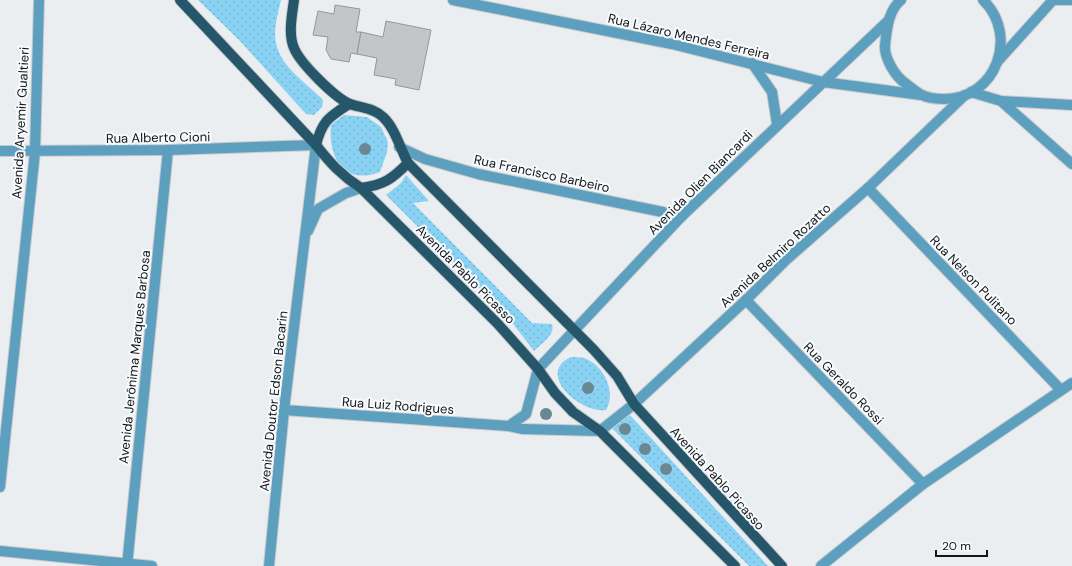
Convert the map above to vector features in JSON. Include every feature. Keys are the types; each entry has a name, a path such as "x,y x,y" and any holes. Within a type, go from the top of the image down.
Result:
{"main road":[{"name":"Avenida Pablo Picasso","path":"180,0 316,145 335,169 361,188 497,323 538,368 555,393 573,412 600,430 734,566"},
{"name":"Avenida Pablo Picasso","path":"294,0 291,20 294,48 301,61 321,81 349,104 366,108 383,117 393,130 399,147 408,163 575,329 617,376 634,404 782,566"},
{"path":"316,145 320,129 333,115 349,104"},
{"path":"361,188 379,185 396,175 408,163"}],"street":[{"name":"Avenida Aryemir Gualtieri","path":"0,487 35,152 39,0"},
{"name":"Rua Lázaro Mendes Ferreira","path":"453,0 672,44 823,82 943,99 968,94"},
{"path":"901,0 888,21 885,50 897,77 921,95"},
{"path":"983,0 993,10 1002,35 998,61"},
{"path":"998,61 1052,0 1072,0"},
{"name":"Avenida Olien Biancardi","path":"538,368 682,216 777,124 888,21"},
{"name":"Avenida Belmiro Rozatto","path":"600,430 634,404 746,300 786,260 868,188 968,94 982,84 992,74 998,61"},
{"path":"752,63 772,92 777,124"},
{"path":"968,94 1001,101 1072,105"},
{"path":"1001,101 1072,164"},
{"name":"Rua Alberto Cioni","path":"0,151 35,152 168,150 316,145"},
{"name":"Avenida Doutor Edson Bacarin","path":"269,566 284,410 316,145"},
{"name":"Rua Francisco Barbeiro","path":"399,147 425,159 478,174 682,216"},
{"name":"Avenida Jerônima Marques Barbosa","path":"127,565 168,150"},
{"name":"Avenida Doutor Edson Bacarin","path":"304,240 318,209 346,193 361,188"},
{"name":"Rua Nelson Pulitano","path":"868,188 1061,390"},
{"name":"Rua Geraldo Rossi","path":"746,300 923,484"},
{"path":"509,426 526,414 538,368"},
{"path":"821,566 923,484 1072,383"},
{"name":"Rua Luiz Rodrigues","path":"284,410 509,426 522,429 600,430"},
{"path":"0,551 127,565 152,566"}],"shaded area":[{"path":"198,0 281,0 275,33 279,52 289,68 323,100 322,107 314,115 306,114 240,41"},
{"path":"344,115 367,117 381,127 388,142 387,152 380,172 367,175 356,175 347,172 340,166 335,158 332,148 331,125"},
{"path":"406,175 429,201 413,203 532,323 552,324 553,328 550,335 534,351 507,316 386,195 401,183"},
{"path":"571,357 591,361 602,372 609,387 610,395 606,410 596,410 584,406 565,391 559,382 558,373 561,364"},
{"path":"630,415 768,566 749,566 612,428"}],"building":[{"path":"335,5 360,9 356,32 361,32 357,54 351,53 349,62 331,59 326,50 328,37 313,35 318,11 334,14"},
{"path":"386,21 431,30 419,90 395,85 396,79 374,75 377,58 357,54 361,32 383,37"}]}
